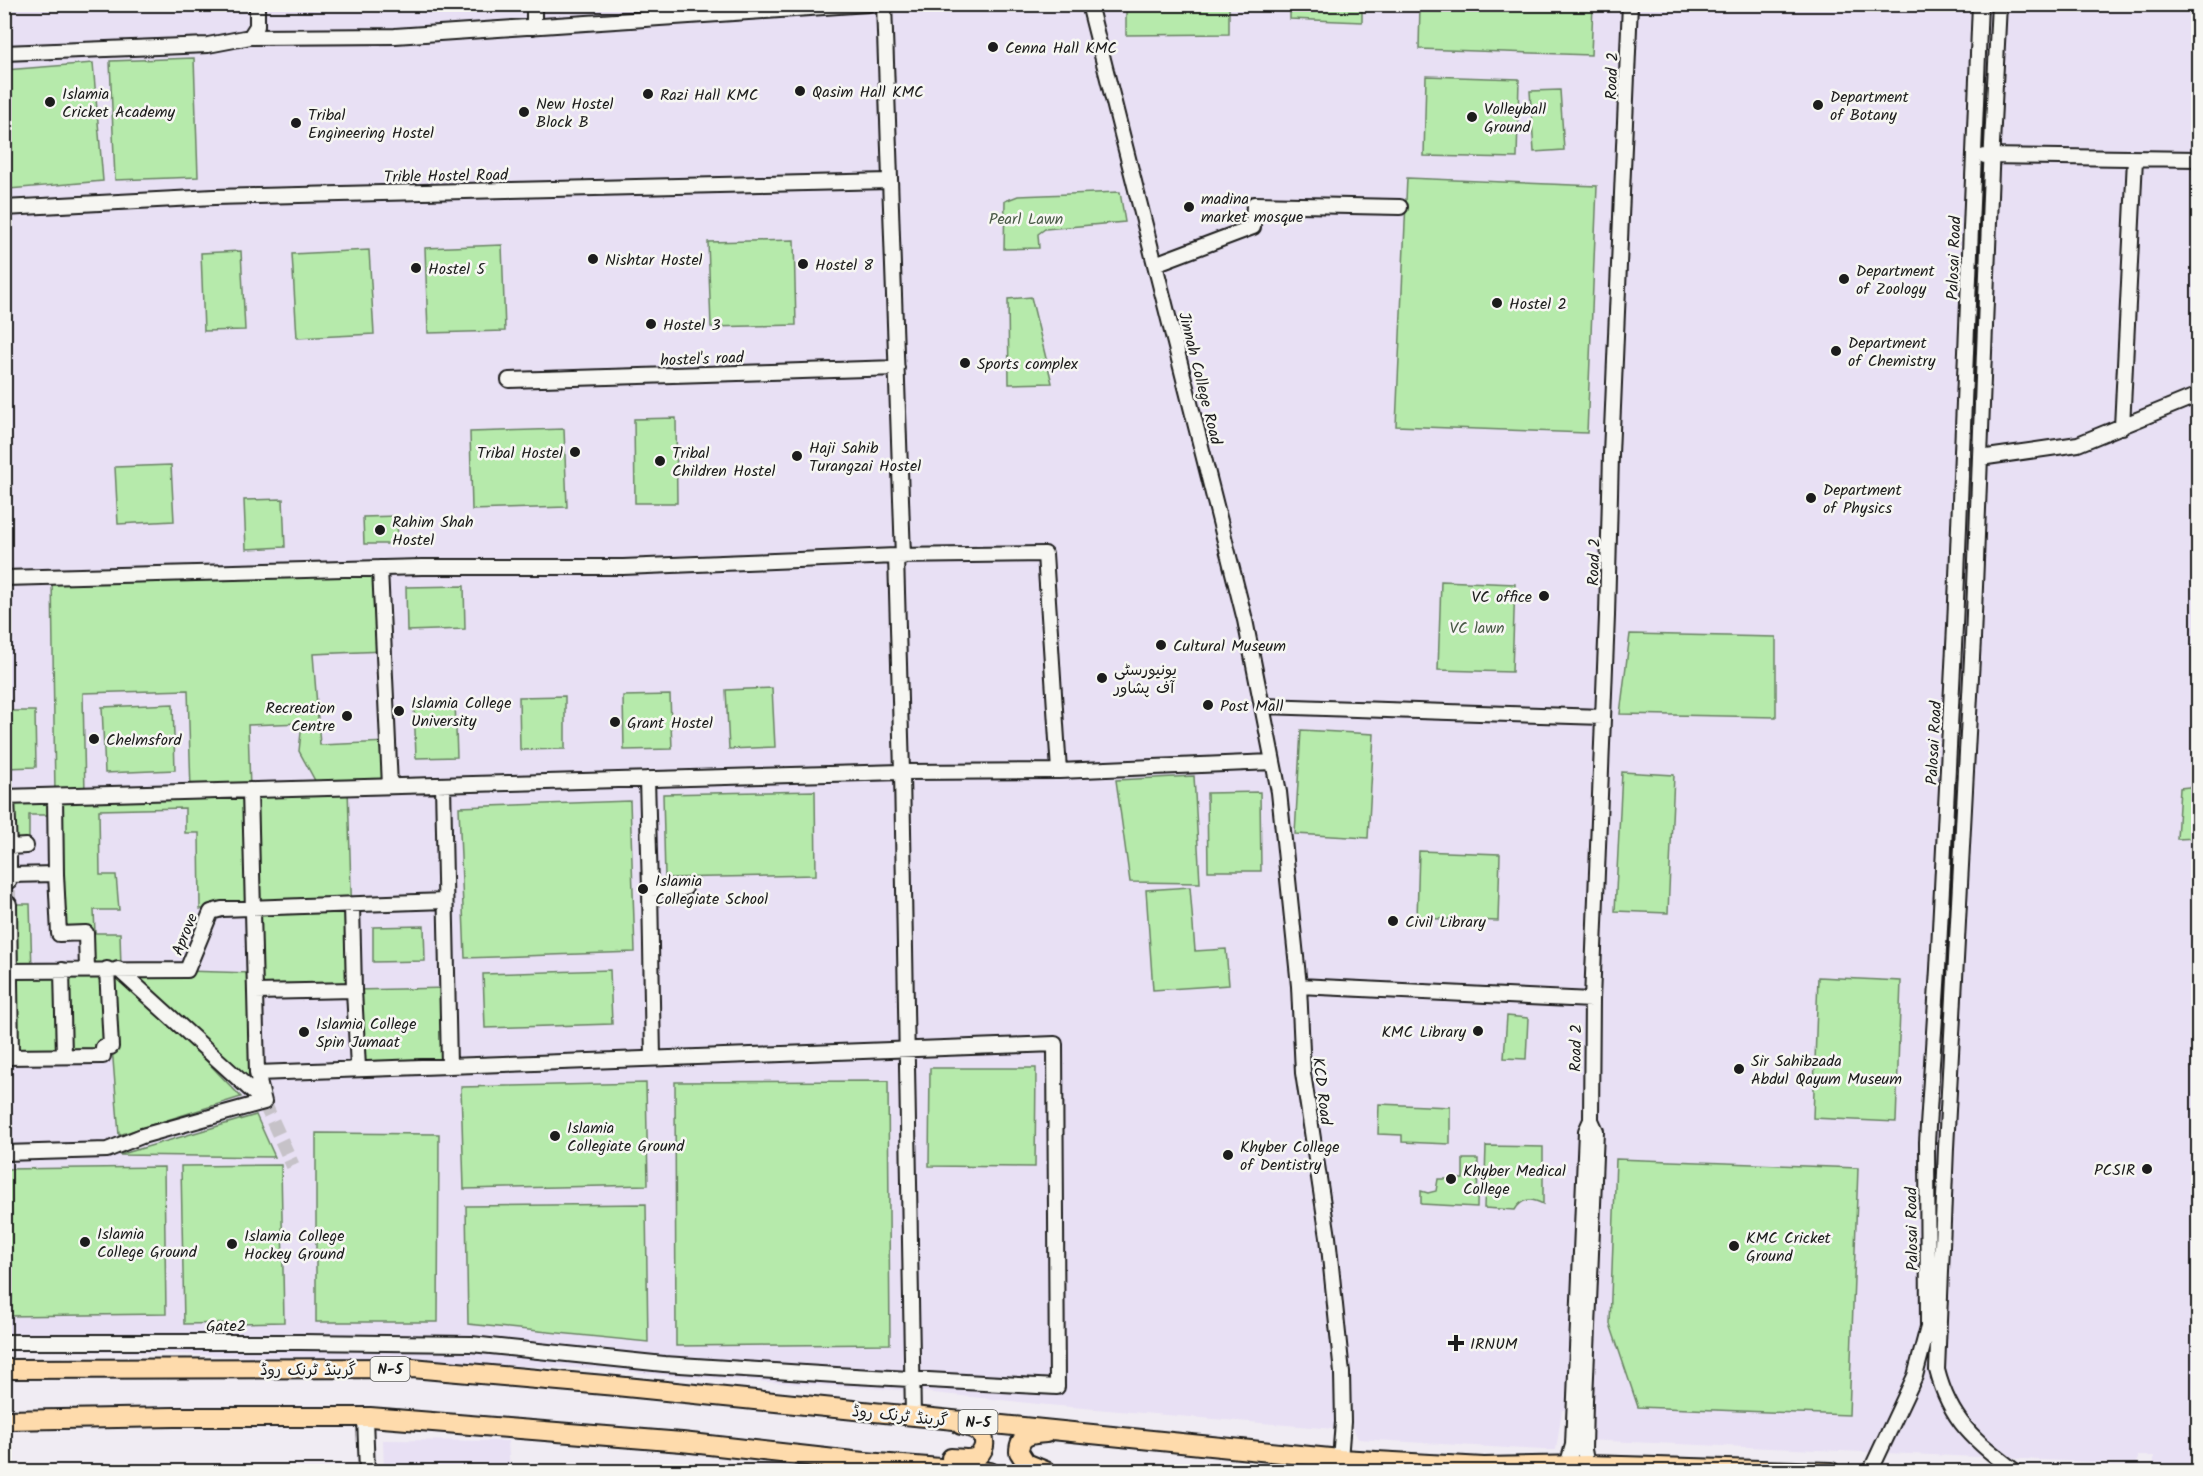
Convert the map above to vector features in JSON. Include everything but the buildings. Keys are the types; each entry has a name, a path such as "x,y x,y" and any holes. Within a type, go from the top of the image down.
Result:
{"highway":[{"name":"گرینڈ ٹرنک روڈ","path":"4,1370 412,1368 1076,1431 1340,1459 1484,1467 1587,1465 1831,1472"},
{"path":"4,1420 174,1417 365,1418 449,1422 990,1472"},
{"path":"853,1461 875,1456 965,1459 974,1458 981,1453 984,1441 977,1430 916,1417"},
{"path":"1048,1472 1026,1463 1019,1452 1020,1443 1027,1436 1034,1434 1076,1431"}],"street":[{"path":"250,37 257,26 257,4"},
{"path":"534,4 534,27"},
{"path":"4,53 208,45 250,37 395,36 868,4"},
{"path":"884,4 897,368 907,1050 916,1417"},
{"name":"Jinnah College Road","path":"1089,4 1245,620 1272,762"},
{"name":"Road 2","path":"1567,1466 1573,1445 1586,1131 1591,1120 1592,1000 1610,548 1611,454 1630,4"},
{"name":"Palosai Road","path":"1870,1472 1915,1376 1928,1327 1935,1288 1927,1142 1940,945 1980,4"},
{"path":"1999,4 1980,458 1935,1288 1937,1370 1943,1395 1968,1432 2016,1472"},
{"path":"1974,154 1992,157 2199,159"},
{"path":"2122,426 2135,159"},
{"name":"Trible Hostel Road","path":"4,208 214,197 889,181"},
{"path":"1155,264 1253,227 1254,204 1400,207"},
{"name":"hostel's road","path":"509,380 897,368"},
{"path":"1964,389 1982,391"},
{"path":"1980,458 2079,444 2199,395"},
{"path":"4,578 380,568 623,567 900,557 1045,555 1059,771"},
{"path":"380,568 390,786"},
{"path":"1263,706 1603,717"},
{"path":"56,874 8,877 6,797 902,772 1059,771 1272,762"},
{"name":"KCD Road","path":"1272,762 1279,792 1299,986 1303,1073 1328,1237 1342,1373 1344,1422 1340,1459"},
{"path":"647,779 653,1058"},
{"path":"443,785 449,1065"},
{"path":"250,790 257,1073 264,1102"},
{"path":"55,796 58,934 86,933 87,970"},
{"path":"7,851 9,846 26,846"},
{"path":"650,889 685,888"},
{"path":"253,908 445,902"},
{"path":"9,903 8,1057 103,1056 103,1047 111,1047 112,969"},
{"path":"352,905 358,1068"},
{"name":"Aprove","path":"112,969 187,970 211,912 222,909 253,908"},
{"path":"7,971 112,969 264,1102"},
{"path":"63,970 64,1056"},
{"path":"1299,986 1592,1000"},
{"path":"255,992 354,990"},
{"name":"Gate2","path":"4,1342 448,1344 664,1364 1057,1387 1055,1044 907,1050"},
{"path":"257,1073 907,1050"},
{"path":"4,1153 107,1150 142,1136 264,1102"},
{"name":"Road 2","path":"1587,1465 1584,1450 1585,1400 1596,1131 1591,1120"},
{"path":"365,1418 367,1472"}],"shaded area":[{"name":"یونیورسٹی آف پشاور","path":"5,5 2198,5 2198,1466 2154,1465 2154,1456 2138,1456 2137,1464 1584,1440 1586,1413 1562,1410 1556,1450 1543,1450 1358,1439 1351,1423 1343,1422 1336,1422 1334,1429 1048,1405 914,1391 669,1376 607,1369 124,1352 5,1351"},
{"path":"383,1440 508,1441 510,1471 384,1471"}],"green space":[{"path":"1126,5 1229,5 1229,34 1126,35"},
{"path":"1290,5 1362,5 1362,22 1290,19"},
{"path":"1420,5 1593,5 1591,55 1419,49"},
{"path":"194,58 198,177 115,180 110,61"},
{"name":"Islamia Cricket Academy","path":"93,63 103,181 9,189 4,134 5,70"},
{"name":"Volleyball Ground","path":"1426,76 1519,79 1517,158 1424,156"},
{"path":"1560,90 1564,150 1534,152 1530,91"},
{"name":"Hostel 2","path":"1407,178 1597,186 1587,433 1396,426"},
{"name":"Pearl Lawn","path":"1120,192 1125,222 1045,229 1038,234 1039,248 1004,249 1005,201 1018,196"},
{"path":"794,240 796,325 711,327 708,242"},
{"path":"502,245 505,331 428,333 425,248"},
{"path":"369,250 374,334 297,338 292,254"},
{"path":"241,251 245,330 204,331 201,253"},
{"path":"1031,297 1052,383 1009,384 1008,299"},
{"path":"676,418 677,503 635,503 634,419"},
{"path":"564,429 567,507 472,510 470,432"},
{"path":"171,465 174,521 118,524 115,467"},
{"path":"283,499 285,547 246,549 244,500"},
{"path":"397,516 398,544 364,544 363,517"},
{"path":"380,568 384,651 313,654 320,745 388,742 390,786 348,788 354,990 253,992 255,1095 124,975 241,1097 119,1135 109,1009 103,1056 5,1057 9,904 30,904 32,971 87,970 87,933 59,933 55,815 29,815 29,845 9,846 4,797 55,796 52,577","holes":["188,690 191,792 85,795 83,693","302,723 299,751 319,788 250,790 248,725","185,808 185,833 199,833 200,909 250,908 251,973 121,969 120,933 95,933 94,910 119,910 116,875 100,875 99,810"]},
{"name":"VC lawn","path":"1441,581 1515,584 1512,672 1438,670"},
{"path":"464,586 465,629 407,631 406,587"},
{"path":"1630,634 1776,637 1776,717 1620,714"},
{"path":"772,688 775,747 729,749 726,690"},
{"path":"670,695 672,749 624,750 623,696"},
{"path":"565,696 565,749 520,750 519,697"},
{"path":"455,701 457,757 416,758 414,703"},
{"path":"173,704 175,770 105,773 102,707"},
{"path":"5,711 35,711 36,767 5,768"},
{"path":"1301,730 1374,734 1368,838 1295,834"},
{"path":"1622,772 1674,775 1668,913 1615,911"},
{"path":"1194,776 1200,883 1130,882 1116,780"},
{"path":"2198,786 2198,838 2177,839 2180,788"},
{"path":"815,791 816,875 665,878 663,794"},
{"path":"1260,792 1261,871 1208,871 1207,793"},
{"path":"630,801 635,952 465,958 459,807"},
{"path":"1419,851 1500,854 1498,921 1417,918"},
{"path":"1190,887 1195,951 1226,949 1229,985 1153,990 1146,890"},
{"path":"424,926 425,961 373,962 373,927"},
{"path":"610,970 612,1024 485,1028 483,974"},
{"path":"1818,977 1901,981 1896,1122 1813,1118"},
{"path":"447,988 449,1065 358,1068 354,990"},
{"path":"1507,1016 1528,1018 1526,1059 1504,1058"},
{"path":"930,1068 1036,1068 1035,1167 929,1166"},
{"path":"888,1081 890,1344 676,1346 675,1082"},
{"name":"Islamia Collegiate Ground","path":"646,1083 648,1185 464,1189 461,1087"},
{"path":"1379,1104 1450,1107 1450,1144 1402,1142 1402,1135 1378,1134"},
{"path":"256,1115 275,1157 119,1155"},
{"path":"316,1133 439,1134 438,1322 316,1322"},
{"path":"1486,1146 1543,1147 1543,1204 1527,1200 1515,1210 1484,1208"},
{"path":"1463,1159 1478,1159 1477,1207 1421,1204 1421,1191 1428,1193 1436,1191 1438,1179 1463,1179"},
{"name":"KMC Cricket Ground","path":"1616,1159 1858,1168 1849,1415 1638,1407 1610,1324"},
{"name":"Islamia College Hockey Ground","path":"281,1165 284,1322 184,1324 181,1166"},
{"name":"Islamia College Ground","path":"164,1167 166,1314 5,1316 5,1169"},
{"path":"646,1204 648,1342 468,1324 466,1206"}],"tunnel":[{"path":"9,881 9,904"},
{"path":"264,1102 293,1166"}],"place":[{"name":"Cenna Hall KMC","path":"993,47"},
{"name":"Qasim Hall KMC","path":"800,91"},
{"name":"Razi Hall KMC","path":"648,94"},
{"name":"Islamia Cricket Academy","path":"50,102"},
{"name":"Department of Botany","path":"1818,105"},
{"name":"New Hostel Block B","path":"524,112"},
{"name":"Volleyball Ground","path":"1472,117"},
{"name":"Tribal Engineering Hostel","path":"296,123"},
{"name":"madina market mosque","path":"1189,207"},
{"name":"Nishtar Hostel","path":"593,259"},
{"name":"Hostel 8","path":"803,264"},
{"name":"Hostel 5","path":"416,268"},
{"name":"Department of Zoology","path":"1844,279"},
{"name":"Hostel 2","path":"1497,303"},
{"name":"Hostel 3","path":"651,324"},
{"name":"Department of Chemistry","path":"1836,351"},
{"name":"Sports complex","path":"965,363"},
{"name":"Tribal Hostel","path":"575,452"},
{"name":"Haji Sahib Turangzai Hostel","path":"797,456"},
{"name":"Tribal Children Hostel","path":"660,461"},
{"name":"Department of Physics","path":"1811,498"},
{"name":"Rahim Shah Hostel","path":"380,530"},
{"name":"VC office","path":"1544,596"},
{"name":"Cultural Museum","path":"1161,645"},
{"name":"یونیورسٹی آف پشاور","path":"1102,678"},
{"name":"Post Mall","path":"1208,705"},
{"name":"Islamia College University","path":"399,711"},
{"name":"Recreation Centre","path":"347,716"},
{"name":"Grant Hostel","path":"615,722"},
{"name":"Chelmsford","path":"94,739"},
{"name":"Islamia Collegiate School","path":"643,889"},
{"name":"Civil Library","path":"1393,921"},
{"name":"KMC Library","path":"1478,1031"},
{"name":"Islamia College Spin Jumaat","path":"304,1032"},
{"name":"Sir Sahibzada Abdul Qayum Museum","path":"1739,1069"},
{"name":"Islamia Collegiate Ground","path":"555,1136"},
{"name":"Khyber College of Dentistry","path":"1228,1155"},
{"name":"PCSIR","path":"2147,1169"},
{"name":"Khyber Medical College","path":"1451,1179"},
{"name":"Islamia College Ground","path":"85,1242"},
{"name":"Islamia College Hockey Ground","path":"232,1244"},
{"name":"KMC Cricket Ground","path":"1734,1246"},
{"name":"IRNUM","path":"1456,1343"}]}
